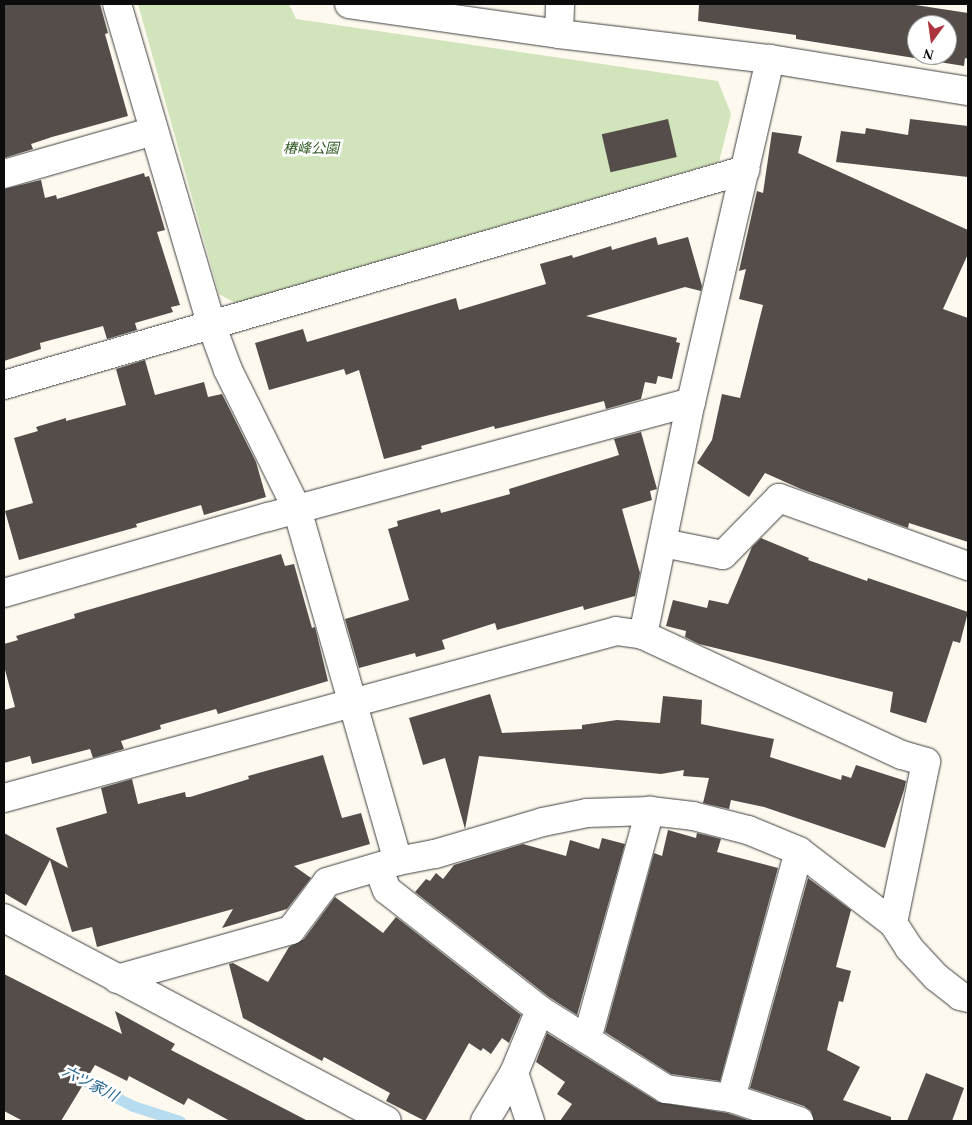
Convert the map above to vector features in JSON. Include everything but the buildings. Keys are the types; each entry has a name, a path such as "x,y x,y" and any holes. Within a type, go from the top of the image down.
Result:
{"street":[{"path":"118,4 211,324 228,370 297,509 352,702 388,864 387,890 540,1010 666,1090 731,1098 799,1121"},
{"path":"349,4 559,34 770,59 968,91"},
{"path":"559,34 560,4"},
{"path":"643,635 692,402 770,59"},
{"path":"4,174 154,131"},
{"path":"4,384 745,170"},
{"path":"4,592 297,509 692,402"},
{"path":"663,543 723,555 779,498 968,566"},
{"path":"4,798 616,631 643,635 902,755 926,762 893,923"},
{"path":"116,979 291,930 328,882 388,864 435,854 542,822 587,813 650,811 693,816 748,830 799,851 893,923 909,948 936,977 960,996 968,998"},
{"path":"587,1039 650,811"},
{"path":"731,1098 799,851"},
{"path":"4,918 387,1121"},
{"path":"485,1121 514,1073 540,1010"},
{"path":"514,1073 530,1121"}],"green space":[{"name":"椿峰公園","path":"138,4 289,4 296,19 718,81 731,114 719,162 235,303 219,294"}],"waterway":[{"name":"六ツ家川","path":"72,1074 133,1106 180,1121"}]}
